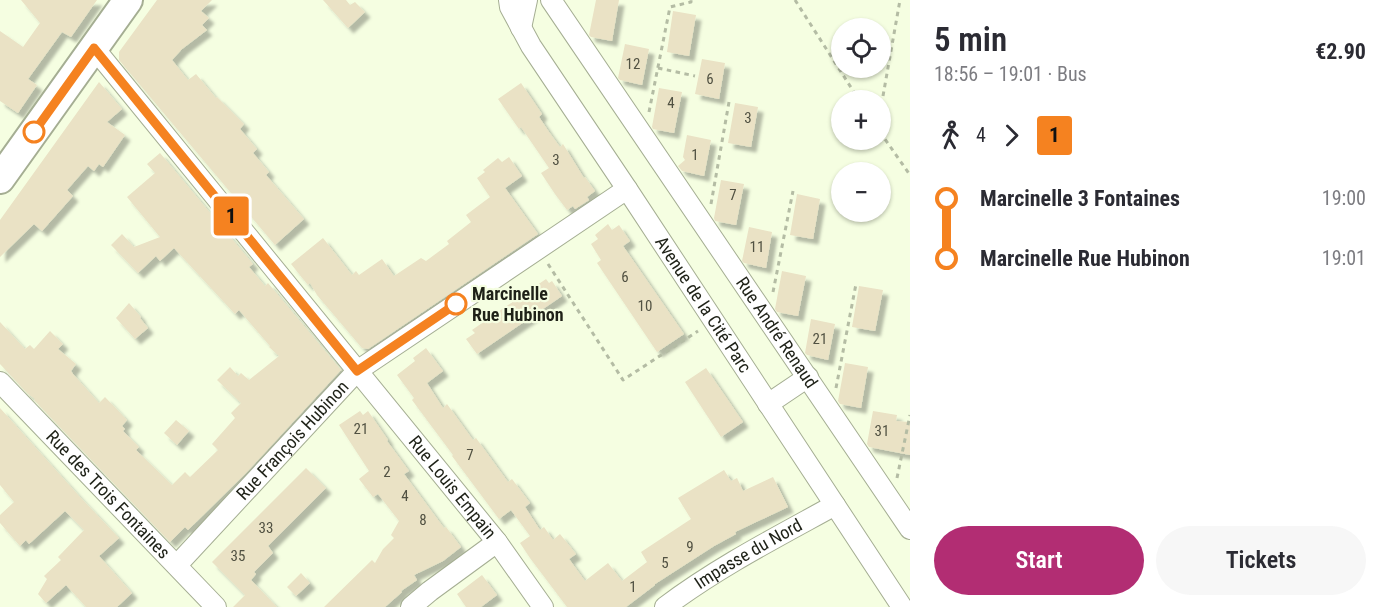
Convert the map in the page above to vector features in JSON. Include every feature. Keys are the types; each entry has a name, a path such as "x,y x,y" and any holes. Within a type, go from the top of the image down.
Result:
{"main road":[{"path":"0,179 128,0"}],"street":[{"name":"Avenue de la Cité Parc","path":"508,0 531,46 902,607"},
{"path":"521,28 527,0"},
{"path":"551,0 644,137"},
{"name":"Rue Louis Empain","path":"94,48 498,542 543,607"},
{"name":"Rue André Renaud","path":"644,137 910,529"},
{"name":"Rue François Hubinon","path":"177,565 357,371 627,189"},
{"path":"768,404 808,377"},
{"name":"Rue des Trois Fontaines","path":"0,382 216,607"},
{"name":"Impasse du Nord","path":"665,607 743,555 835,505"},
{"path":"411,607 498,542"}],"path":[{"path":"644,137 670,7 691,2 691,0"},
{"path":"795,0 853,90"},
{"path":"884,90 900,0"},
{"path":"658,68 695,76"},
{"path":"707,228 729,102"},
{"path":"891,148 910,175"},
{"path":"768,318 793,191"},
{"path":"548,264 623,380 699,331"},
{"path":"831,412 856,284"},
{"path":"892,502 910,415"}],"building":[{"path":"21,0 97,0 71,37 62,32 28,79 37,85 18,113 0,101 0,31 23,47 40,23"},
{"path":"157,0 212,0 201,11 209,18 202,25 207,30 182,49 172,60 188,80 196,74 216,98 244,124 240,129 257,149 253,153 269,172 266,175 304,219 275,245 119,60 119,52"},
{"path":"323,0 346,0 350,5 355,2 365,12 348,28"},
{"path":"596,0 619,0 612,41 589,35"},
{"path":"673,11 696,15 689,56 667,52"},
{"path":"625,44 649,49 642,85 618,78"},
{"path":"702,59 725,63 719,99 695,94"},
{"path":"99,82 122,109 107,122 125,135 103,167 99,164 94,171 88,166 67,190 73,196 42,231 34,224 0,257 0,220"},
{"path":"521,83 542,114 539,117 549,132 560,147 563,144 595,191 587,197 589,200 575,209 573,206 567,210 555,194 541,173 549,168 521,127 519,129 498,99"},
{"path":"659,88 682,92 674,133 652,127"},
{"path":"735,103 758,107 751,147 728,143"},
{"path":"687,135 711,140 704,176 682,171 678,166 685,160 683,157"},
{"path":"160,153 253,264 249,267 265,286 268,283 341,370 245,474 188,530 185,527 170,542 0,364 0,322 25,349 30,345 34,349 50,331 63,344 58,349 76,364 71,371 73,374 99,403 105,397 127,420 122,426 125,429 123,431 139,447 136,450 172,485 185,472 190,477 218,450 212,444 235,418 231,413 241,403 217,380 230,367 238,376 241,373 249,380 279,356 239,310 235,314 174,248 160,261 156,256 138,273 111,245 122,234 134,247 160,237 127,197 155,173 147,164"},
{"path":"509,157 522,176 505,188 538,234 368,349 362,348 317,295 310,283 308,285 291,264 323,238 352,275 356,271 359,275 382,259 394,276 421,258 426,261 449,244 447,241 471,222 466,215 490,197 477,178 485,172 483,170 498,158 502,162"},
{"path":"721,180 744,184 736,225 715,221 714,218"},
{"path":"797,194 820,199 813,239 790,235"},
{"path":"608,224 612,230 619,225 630,241 623,246 684,334 657,352 597,263 601,260 591,244 598,239 595,235"},
{"path":"749,227 772,232 766,268 742,261"},
{"path":"782,271 806,276 798,316 777,312 775,309"},
{"path":"546,279 549,283 552,281 562,296 477,354 466,339 475,333 472,330"},
{"path":"859,286 883,290 875,331 852,327"},
{"path":"129,303 148,328 135,339 116,318"},
{"path":"811,319 835,324 828,360 805,353"},
{"path":"426,348 443,371 427,383 443,408 447,404 473,440 476,438 508,482 512,479 530,503 525,507 540,530 544,527 553,540 560,534 576,554 569,559 585,581 608,563 622,581 647,562 641,552 691,519 678,498 724,470 731,481 737,478 743,491 773,477 788,507 735,532 736,534 655,584 626,607 567,607 520,543 530,536 511,510 499,519 412,400 414,398 397,375 415,361 413,358"},
{"path":"845,363 868,367 861,408 840,404 838,401"},
{"path":"706,368 743,422 721,437 685,382"},
{"path":"0,408 119,538 99,556 132,593 117,607 86,607 66,585 46,603 38,594 47,579 44,576 61,560 58,557 84,530 65,511 29,544 26,540 20,546 0,523 0,515 14,502 0,485"},
{"path":"360,411 363,415 368,411 409,471 404,474 461,547 443,561 414,575 417,580 401,591 385,607 324,607 372,560 375,563 383,549 394,538 391,535 399,521 378,494 373,497 359,479 369,471 339,425"},
{"path":"873,411 897,415 896,421 910,422 910,455 869,447 867,444"},
{"path":"176,420 189,431 177,445 164,433"},
{"path":"306,468 326,488 268,546 273,553 254,572 256,574 251,580 277,607 233,607 245,595 212,562"},
{"path":"301,573 310,583 296,596 287,587"},
{"path":"482,575 497,595 481,607 466,607 457,594"}],"bus line":[{"name":"1","path":"34,132 94,48 357,371 456,304"}],"place":[{"name":"Marcinelle Rue Hubinon","path":"456,304"}]}
